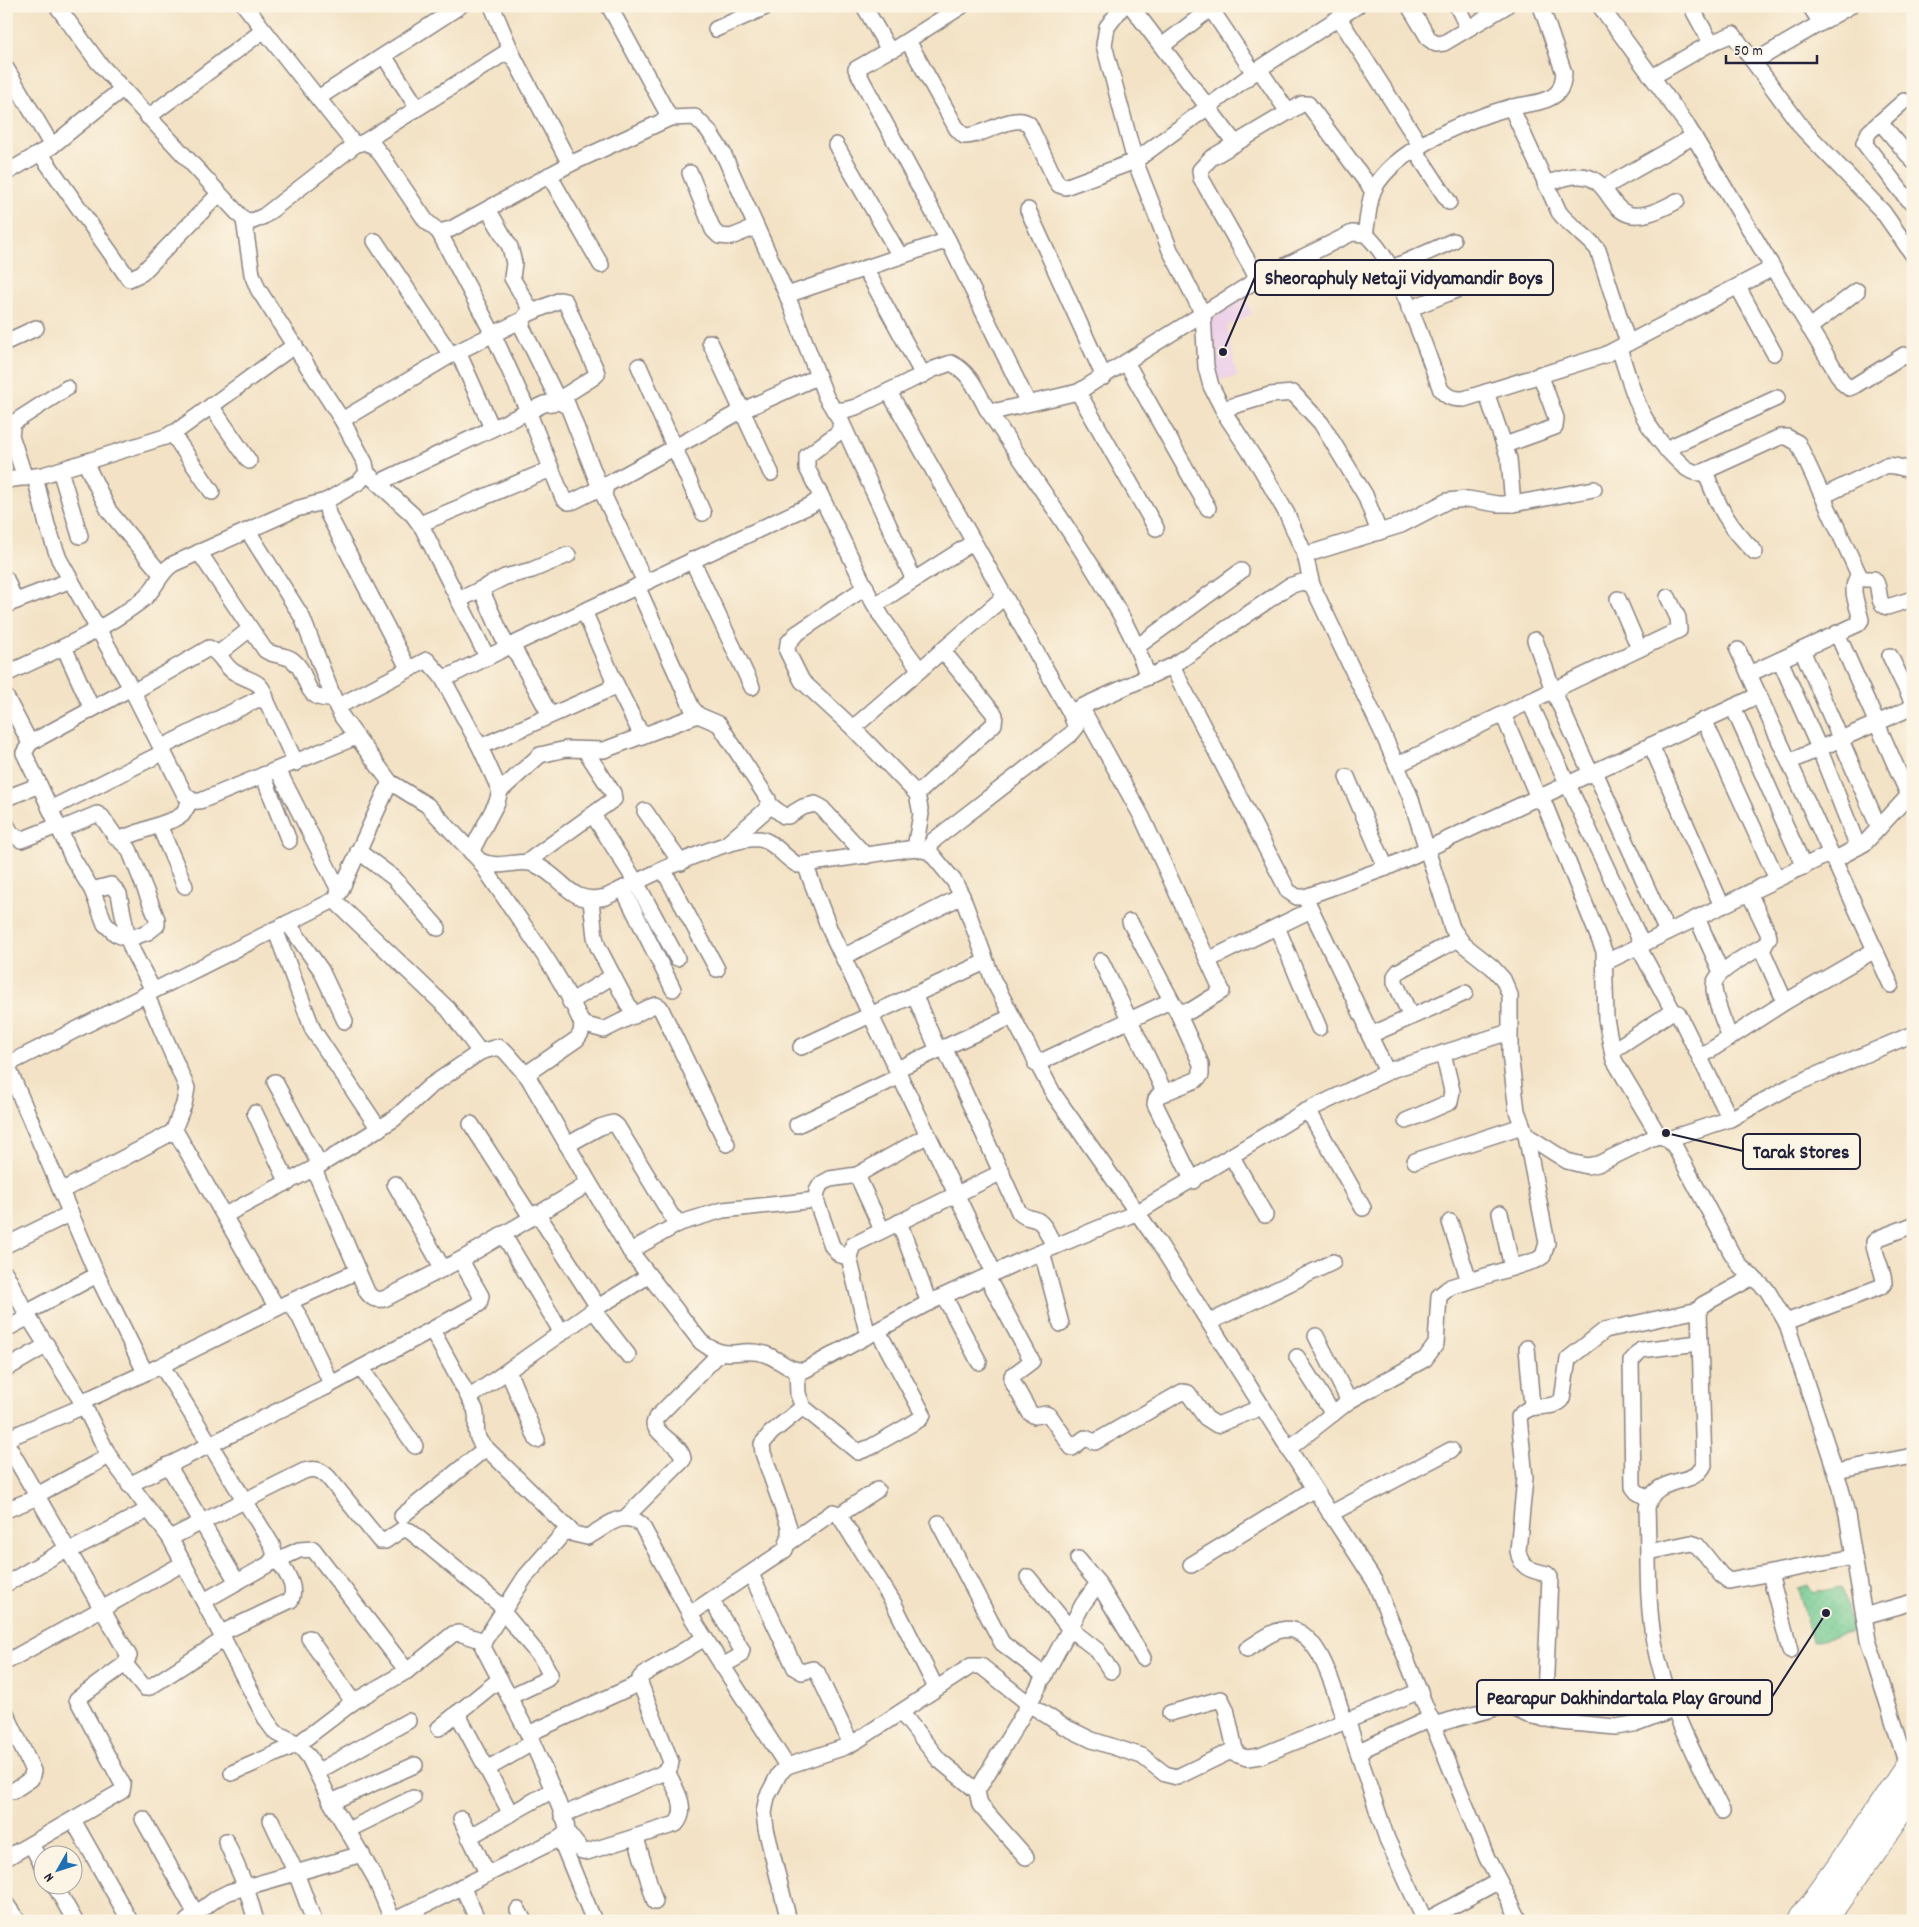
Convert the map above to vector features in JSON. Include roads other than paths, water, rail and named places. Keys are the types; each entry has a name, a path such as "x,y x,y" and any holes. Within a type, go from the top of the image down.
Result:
{"main road":[{"path":"1800,1921 1850,1851 1910,1761"},
{"path":"1824,1921 1913,1794"}],"street":[{"path":"57,6 98,62 244,220 252,274 258,289 342,420 373,478 413,515 420,524 487,658"},
{"path":"245,6 318,98 359,144 374,146 426,221 438,232 493,334 528,411 560,493 568,502 603,487 742,411 817,377"},
{"path":"492,6 514,58 570,164"},
{"path":"608,6 670,118"},
{"path":"716,28 768,6"},
{"path":"864,6 889,50"},
{"path":"962,6 894,50 889,50 856,70 948,240 1028,403"},
{"path":"1123,6 1107,27 1104,44 1135,161 1170,250 1203,314 1206,367 1211,386 1223,409 1275,492 1305,555 1312,586 1397,765 1428,850 1452,928 1458,939 1504,980 1510,995 1509,1032 1517,1111 1524,1131 1546,1249 1537,1260 1450,1287 1439,1296 1436,1344 1425,1359 1349,1401 1288,1448"},
{"path":"1131,6 1235,143"},
{"path":"908,41 957,129 964,136 978,135 1016,119 1024,120 1029,124 1055,179 1059,185 1065,187 1135,161 1208,109 1256,71 1357,6"},
{"path":"1409,6 1429,39 1436,44 1444,43 1506,6"},
{"path":"1457,6 1468,28"},
{"path":"1365,234 1373,191 1383,176 1417,147 1469,122 1511,107 1546,99 1557,93 1562,84 1564,73 1542,6"},
{"path":"1600,6 1694,136 1843,384 1849,388 1862,382 1904,355 1913,360"},
{"path":"1695,6 1694,12 1711,43"},
{"path":"1810,6 1820,23"},
{"path":"1754,61 1850,6"},
{"path":"1162,46 1210,7 1288,112"},
{"path":"318,98 454,8"},
{"path":"1339,18 1449,202"},
{"path":"148,117 264,30"},
{"path":"1652,77 1711,43 1729,34 1733,34 1812,140 1886,215 1913,255"},
{"path":"244,220 253,221 264,216 359,144 505,53 514,58"},
{"path":"384,56 417,107"},
{"path":"8,73 46,150 129,279 142,273 220,194"},
{"path":"6,173 46,150 122,89"},
{"path":"1886,215 1911,198 1864,143 1869,132 1904,100"},
{"path":"1258,278 1201,178 1200,170 1204,164 1235,143 1288,112 1302,104 1308,104 1373,191"},
{"path":"1511,107 1559,212 1566,222 1593,242 1598,250 1643,419 1666,449 1690,472 1701,473 1780,437 1787,436 1798,443 1859,575 1864,580 1874,579 1881,603 1884,606 1888,607 1913,599"},
{"path":"438,232 451,229 570,164 670,118 695,117 708,130 723,154 786,295 817,377 838,416 914,580"},
{"path":"1880,122 1913,161"},
{"path":"1603,188 1694,136"},
{"path":"836,146 900,256"},
{"path":"690,173 713,230 719,236 730,237 756,227"},
{"path":"549,175 601,265"},
{"path":"1545,184 1580,176 1586,177 1603,188 1619,210 1626,214 1650,213 1677,201"},
{"path":"488,209 510,247 514,263 512,278 527,316 523,332 563,404 603,487 604,496 686,697 698,715 719,724 768,799 769,804 784,816 788,816 803,807 815,804 821,807 866,856"},
{"path":"1028,210 1104,377"},
{"path":"987,409 997,411 1078,392 1258,278 1352,234 1365,234 1378,246 1409,309 1441,390 1447,396 1464,399 1540,374 1605,356 1767,271 1770,263"},
{"path":"786,295 948,240"},
{"path":"375,241 454,353 492,428"},
{"path":"1390,269 1453,241"},
{"path":"865,268 923,375"},
{"path":"1409,309 1484,279"},
{"path":"1738,287 1774,353"},
{"path":"1809,328 1857,291"},
{"path":"342,420 454,353 554,302 565,301 596,370 594,377 564,396 563,404"},
{"path":"6,342 36,328"},
{"path":"710,342 771,474"},
{"path":"6,480 60,470 172,433 295,345"},
{"path":"1126,362 1208,508"},
{"path":"838,416 951,363 960,368 968,376 987,409 1052,503 1138,646 1148,677"},
{"path":"639,366 703,513"},
{"path":"1504,445 1555,427 1556,418 1540,374"},
{"path":"67,388 12,423 11,435 30,477 52,543 132,690 185,794 191,800 197,802 356,737"},
{"path":"888,392 1004,597 1142,817 1222,991 1190,1011 1174,1006 1128,1020 1036,1064"},
{"path":"1078,392 1156,528"},
{"path":"1486,392 1510,469 1513,504"},
{"path":"1223,409 1270,395 1293,393 1300,398 1321,423 1365,494 1379,532"},
{"path":"1666,449 1777,398"},
{"path":"6,674 99,630 142,601 153,591 162,574 172,564 296,509 326,501 359,482 373,478 552,401 563,404"},
{"path":"211,406 249,462"},
{"path":"838,416 839,432 807,456 806,468 875,605 920,670"},
{"path":"172,433 212,492"},
{"path":"85,462 109,511 162,574"},
{"path":"1823,496 1892,464 1904,469 1913,469"},
{"path":"420,524 551,469"},
{"path":"60,470 80,536"},
{"path":"1705,471 1722,513 1735,533 1755,552"},
{"path":"1305,555 1409,522 1436,505 1458,498 1513,504 1594,489"},
{"path":"442,677 452,675 509,646 811,505 818,500 820,494"},
{"path":"326,501 333,527 408,668"},
{"path":"248,531 302,617 336,703 356,737 390,782 426,805 475,856 532,936 582,1024 582,1033 577,1039 532,1070 528,1077"},
{"path":"875,605 972,542"},
{"path":"199,552 250,629 271,654 285,657 296,664 306,686 317,697 336,703 427,660 442,677 480,747 500,791"},
{"path":"459,600 506,577 532,570 568,555"},
{"path":"692,560 752,687"},
{"path":"1138,646 1241,571"},
{"path":"1749,674 1858,624 1861,620 1853,588 1854,581 1859,575"},
{"path":"6,579 11,603 71,580"},
{"path":"1076,709 1172,666 1289,586 1302,582 1312,586"},
{"path":"866,588 796,634 788,643 787,650 802,681 853,728 918,794 921,814 915,848"},
{"path":"481,589 509,646 550,715"},
{"path":"853,728 1004,597"},
{"path":"1397,765 1679,630 1678,618 1668,597"},
{"path":"1618,598 1639,648"},
{"path":"584,611 613,678 642,736"},
{"path":"218,654 250,629"},
{"path":"1606,962 1804,866 1858,847 1911,800 1837,633"},
{"path":"1535,640 1553,690 1666,932"},
{"path":"64,647 92,709"},
{"path":"6,824 11,833 21,840 58,828 97,814 102,817 132,856 157,919 157,925 154,929 128,939 116,934 106,924 92,890 72,857 58,828 38,782 24,754 30,743 92,709 132,690 202,650 209,648 218,654 233,672 259,683 265,692 267,702 296,763"},
{"path":"918,794 994,724 996,720 995,715 942,650"},
{"path":"1738,650 1890,985"},
{"path":"1802,650 1879,828"},
{"path":"1890,656 1913,703"},
{"path":"1780,660 1819,748 1858,847"},
{"path":"1172,666 1288,891 1308,904 1387,1072"},
{"path":"480,747 608,690 612,685 613,678"},
{"path":"1208,960 1277,926 1308,904 1428,850 1522,804 1538,799 1758,694"},
{"path":"6,697 30,743"},
{"path":"50,809 258,699 267,702"},
{"path":"1529,702 1640,945 1673,1011 1678,1013 1682,1020 1730,1119"},
{"path":"1733,707 1804,866"},
{"path":"1789,762 1913,707"},
{"path":"930,852 930,846 934,840 1071,734 1076,728 1076,709"},
{"path":"1503,714 1538,799 1548,812 1593,920 1606,962 1606,1019 1612,1051 1622,1077 1663,1138 1679,1155 1732,1254 1742,1267 1767,1290 1786,1322 1836,1471 1847,1515 1864,1616 1876,1668 1910,1761"},
{"path":"475,856 500,791 540,755 560,750 604,750 698,715"},
{"path":"1704,720 1777,879"},
{"path":"1651,745 1722,906"},
{"path":"475,856 491,866 527,862 614,799 613,793 585,750"},
{"path":"278,770 337,896 448,1009 480,1052"},
{"path":"263,775 289,841"},
{"path":"1347,777 1386,868"},
{"path":"6,798 32,788 38,782"},
{"path":"124,1664 145,1688 223,1636 291,1600 294,1593 291,1582 274,1562 275,1556 272,1545 245,1501 165,1372 152,1369 98,1275 6,1065 282,926 337,896 390,782"},
{"path":"120,839 182,815 191,800"},
{"path":"728,843 766,810 769,804"},
{"path":"645,811 681,864"},
{"path":"594,815 630,886 673,989"},
{"path":"159,825 185,886"},
{"path":"527,862 544,870 580,898 591,901 606,898 728,843 753,838 773,844 790,861 798,865 915,848 930,852 954,882 962,896 985,962 1011,1017 1062,1107 1138,1212 1210,1322 1330,1514 1361,1557 1376,1582 1487,1858 1520,1921"},
{"path":"358,851 394,878 438,928"},
{"path":"805,864 818,905 928,1135 990,1275 1032,1361 1012,1376 1012,1382 1026,1406 1036,1416 1046,1414 1050,1416 1072,1448 1089,1440 1096,1442 1182,1392 1188,1393 1206,1418 1217,1425 1262,1406"},
{"path":"664,871 717,969"},
{"path":"61,1191 173,1132 184,1104 187,1088 128,939 119,894 111,885 92,890"},
{"path":"630,886 677,958"},
{"path":"1730,1038 1714,985 1721,972 1762,946 1769,938 1749,893"},
{"path":"844,957 962,896"},
{"path":"591,901 595,937 634,1016"},
{"path":"1697,918 1721,972"},
{"path":"1130,922 1174,1006 1203,1070 1196,1080 1165,1093 1156,1099 1156,1104 1193,1181"},
{"path":"282,926 314,958 345,1020"},
{"path":"282,926 313,1030 379,1128"},
{"path":"1277,926 1319,1028"},
{"path":"1411,1016 1395,982 1395,976 1458,939"},
{"path":"1762,946 1784,1002"},
{"path":"1700,1057 1784,1002 1874,950"},
{"path":"1101,961 1165,1093"},
{"path":"801,1047 985,962"},
{"path":"570,1002 613,976"},
{"path":"1366,1028 1374,1033 1465,993"},
{"path":"914,994 1020,1212 1023,1217 1039,1221 1044,1227 1061,1324"},
{"path":"582,1024 604,1030 656,1006 665,1013 727,1144"},
{"path":"1612,1051 1673,1011"},
{"path":"797,1124 941,1049 1011,1017"},
{"path":"224,1216 317,1167 394,1119 430,1087 480,1052 498,1047 528,1077 630,1251 701,1342 720,1353 765,1354 797,1371 805,1370 929,1303 1138,1212 1193,1181 1304,1112 1387,1072 1509,1032"},
{"path":"1524,1131 1567,1161 1587,1166 1598,1164 1663,1138 1730,1119 1793,1085 1913,1034"},
{"path":"1406,1121 1450,1102 1452,1091 1444,1053"},
{"path":"275,1082 317,1167 366,1292 377,1300 384,1299 464,1258 580,1189 586,1180 584,1174"},
{"path":"1304,1112 1312,1117 1363,1208"},
{"path":"255,1113 288,1183"},
{"path":"567,1145 600,1127 613,1123 617,1126 671,1215 680,1222"},
{"path":"472,1124 628,1355"},
{"path":"1415,1161 1524,1131"},
{"path":"173,1132 178,1135 224,1216 282,1306"},
{"path":"849,1257 835,1252 816,1200 817,1191 822,1184 830,1179 857,1174 928,1135"},
{"path":"1232,1157 1265,1215"},
{"path":"797,1371 798,1394 804,1407 858,1452 871,1448 920,1419 922,1414 920,1408 873,1334 849,1257 853,1245 1002,1172"},
{"path":"857,1174 882,1230"},
{"path":"395,1184 443,1269"},
{"path":"630,1251 680,1222 723,1210 816,1200"},
{"path":"6,1246 71,1213"},
{"path":"1500,1213 1512,1268"},
{"path":"899,1222 929,1303"},
{"path":"1450,1222 1468,1281"},
{"path":"1786,1322 1884,1284 1884,1278 1874,1249 1874,1242 1879,1238 1913,1225"},
{"path":"502,1234 562,1333"},
{"path":"129,1485 208,1444 326,1387 479,1304 481,1296 464,1266 464,1258"},
{"path":"1210,1322 1333,1262"},
{"path":"8,1857 118,1794 123,1788 78,1699 128,1660 127,1650 6,1440 358,1271"},
{"path":"6,1274 27,1315 83,1404 109,1456 170,1538 267,1721 275,1732 298,1744 309,1757 331,1802 374,1876 393,1921 563,1835"},
{"path":"6,1328 98,1275"},
{"path":"469,1398 596,1309 648,1276"},
{"path":"1722,1812 1673,1710 1654,1640 1647,1508 1649,1499 1664,1484 1695,1475 1701,1471 1704,1465 1699,1310 1702,1305 1753,1277"},
{"path":"944,1296 979,1362"},
{"path":"282,1306 293,1307 299,1316 327,1372 330,1381 326,1387"},
{"path":"1544,1719 1550,1577 1547,1574 1530,1570 1523,1566 1518,1551 1525,1478 1519,1417 1523,1411 1532,1406 1559,1404 1562,1400 1568,1359 1606,1330 1699,1310"},
{"path":"432,1330 477,1415 477,1436 486,1448 568,1528 581,1537 587,1537 618,1518 626,1517 634,1519 646,1532 690,1614 787,1766"},
{"path":"1316,1336 1349,1401"},
{"path":"1649,1499 1637,1492 1633,1487 1631,1361 1641,1350 1699,1343"},
{"path":"6,1369 47,1345"},
{"path":"1527,1348 1532,1406"},
{"path":"626,1517 683,1460 683,1455 656,1430 654,1424 656,1418 720,1353"},
{"path":"1297,1357 1333,1414"},
{"path":"361,1368 415,1446"},
{"path":"508,1371 536,1440"},
{"path":"787,1544 789,1527 763,1453 762,1444 771,1433 804,1407"},
{"path":"402,1516 486,1448"},
{"path":"1330,1514 1451,1450"},
{"path":"6,1510 38,1496 109,1456"},
{"path":"1836,1471 1913,1456"},
{"path":"168,1465 237,1582"},
{"path":"170,1538 304,1471 314,1469 322,1471 380,1541 385,1541 404,1528 410,1531 504,1611 542,1659 550,1674 548,1679 509,1697"},
{"path":"1191,1565 1314,1489"},
{"path":"839,1515 877,1490"},
{"path":"6,1584 148,1510"},
{"path":"690,1614 779,1556 787,1544 833,1512 839,1515 893,1602 936,1688"},
{"path":"939,1523 1002,1643 1044,1676"},
{"path":"568,1528 532,1568 484,1642 485,1652 530,1738 553,1790 562,1815 563,1835 594,1921"},
{"path":"1649,1552 1691,1543 1697,1546 1729,1581 1854,1557"},
{"path":"204,1601 299,1550 313,1549 407,1671"},
{"path":"1078,1559 1098,1583 1143,1658"},
{"path":"6,1662 184,1563"},
{"path":"751,1574 795,1668 802,1672 813,1669 817,1672 851,1744"},
{"path":"1770,1574 1790,1651"},
{"path":"1028,1577 1070,1629 1093,1645 1111,1671"},
{"path":"977,1792 1098,1583"},
{"path":"711,1600 742,1650 740,1656 722,1666"},
{"path":"1864,1616 1913,1602"},
{"path":"1246,1649 1280,1630 1301,1633 1316,1648 1359,1751 1388,1839 1425,1921 1499,1881"},
{"path":"232,1773 298,1744 353,1702 407,1671 453,1634 459,1633 484,1642"},
{"path":"309,1638 353,1702"},
{"path":"562,1815 667,1771 671,1762 640,1683 640,1678 705,1638"},
{"path":"788,1921 766,1829 764,1813 767,1797 779,1774 787,1766 851,1744 936,1688 976,1665 986,1670 1029,1704 1072,1731 1148,1758 1172,1777 1177,1777 1229,1752 1253,1759 1420,1691"},
{"path":"439,1728 500,1679"},
{"path":"487,1769 530,1738 640,1683"},
{"path":"1170,1713 1220,1698 1226,1709 1236,1754"},
{"path":"1359,1751 1432,1721 1507,1705 1528,1715 1544,1719 1571,1724 1616,1726 1639,1723 1673,1710"},
{"path":"900,1712 939,1760 977,1792 980,1805 1026,1857"},
{"path":"6,1713 33,1770 31,1779 13,1791"},
{"path":"457,1714 511,1814"},
{"path":"317,1772 408,1721"},
{"path":"331,1802 415,1765"},
{"path":"563,1835 582,1851 587,1852 669,1827 680,1820 682,1804 667,1771"},
{"path":"469,1837 553,1790"},
{"path":"348,1830 413,1798"},
{"path":"143,1819 198,1916 217,1898 246,1887 362,1854"},
{"path":"461,1819 487,1873"},
{"path":"73,1820 130,1921"},
{"path":"271,1820 296,1873 314,1921"},
{"path":"636,1838 655,1902"},
{"path":"226,1841 246,1887 256,1921"},
{"path":"462,1886 478,1921"},
{"path":"60,1894 75,1921"},
{"path":"6,1904 18,1921"}],"place":[{"name":"Sheoraphuly Netaji Vidyamandir Boys","path":"1223,352"},
{"name":"Tarak Stores","path":"1666,1133"},
{"name":"Pearapur Dakhindartala Play Ground","path":"1826,1613"}]}
